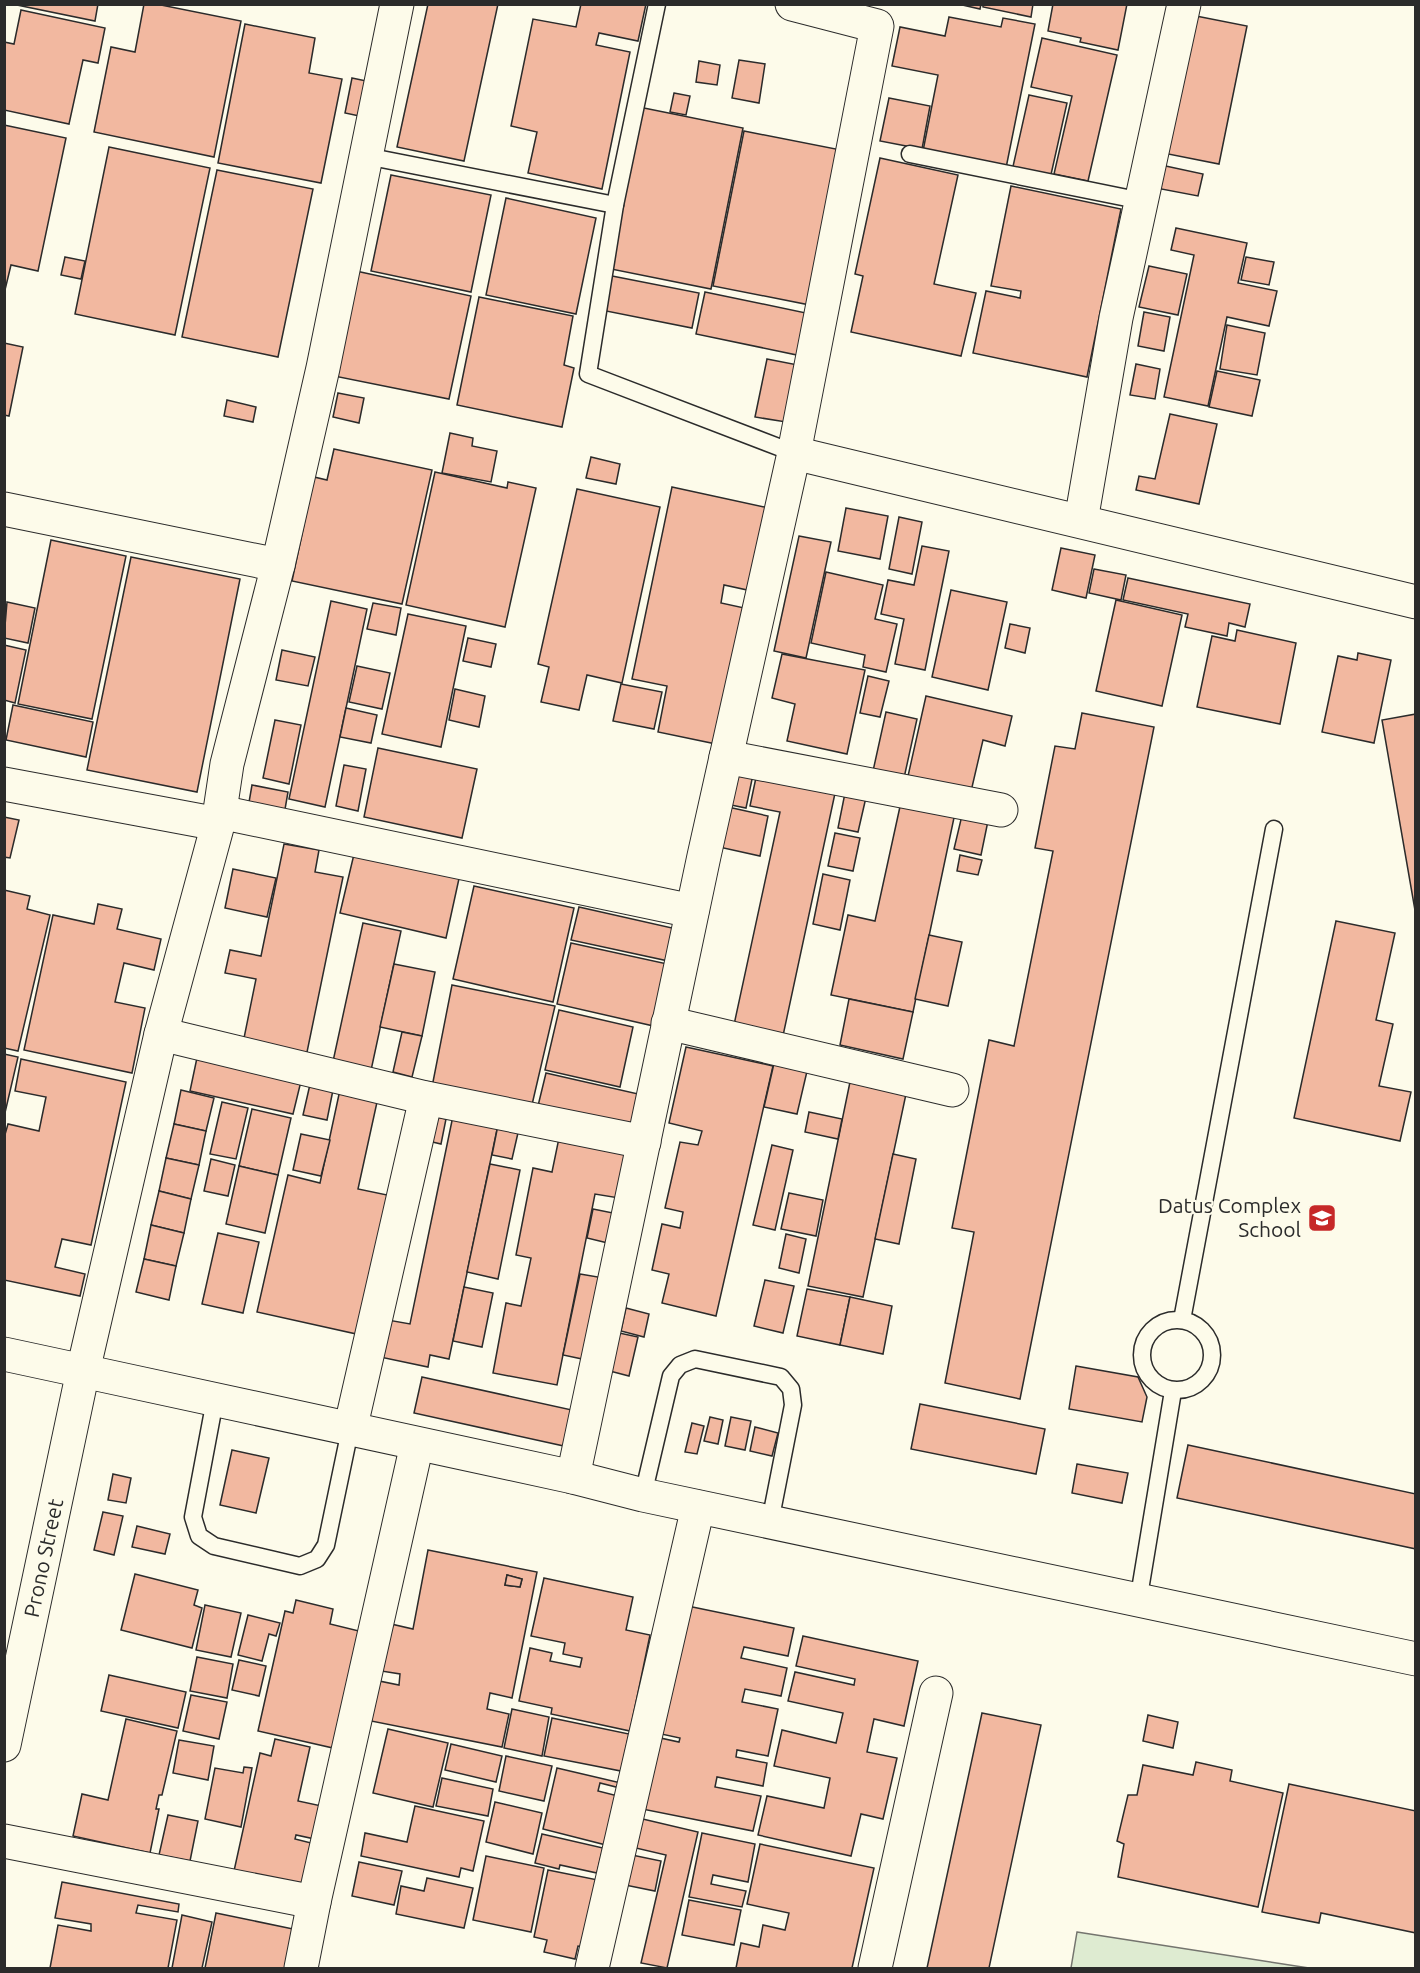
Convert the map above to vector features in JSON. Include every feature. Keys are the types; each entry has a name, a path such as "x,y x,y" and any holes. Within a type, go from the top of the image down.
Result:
{"street":[{"name":"Prono Street","path":"4,1744 14,1655 161,1034 219,818 227,764 278,565 323,368 397,4"},
{"path":"573,1477 692,911 794,453 880,15 792,4"},
{"path":"1081,521 1116,318 1184,4"},
{"path":"794,453 1416,602"},
{"path":"4,509 278,565"},
{"path":"726,757 1002,810"},
{"path":"4,784 129,809 219,818 692,911"},
{"path":"668,1023 952,1090"},
{"path":"161,1034 426,1098 644,1142"},
{"path":"350,1430 426,1098"},
{"path":"4,1354 573,1477 698,1507 1138,1602 1416,1659"},
{"path":"301,1968 417,1444"},
{"path":"592,1968 698,1507"},
{"path":"875,1968 936,1693"},
{"path":"4,1841 314,1902"}],"lane":[{"path":"657,4 615,205 588,374 794,453"},
{"path":"910,154 1142,201"},
{"path":"366,156 615,205"},
{"path":"1182,1320 1274,829"},
{"path":"1170,1320 1182,1320 1194,1323 1204,1331 1213,1354 1206,1378 1196,1386 1173,1391 1160,1387 1150,1380 1144,1369 1143,1345 1158,1325 1170,1320"},
{"path":"643,1495 671,1376 680,1365 695,1359 781,1377 791,1389 793,1405 770,1522"},
{"path":"1138,1602 1173,1391"},
{"path":"215,1400 193,1517 199,1536 214,1546 300,1566 316,1559 326,1545 350,1430"}],"green space":[{"path":"1077,1932 1309,1968 1071,1968"}],"building":[{"path":"12,4 98,4 95,21"},
{"path":"144,4 156,4 241,21 214,157 94,132 111,47 135,52"},
{"path":"428,4 498,4 464,161 397,147"},
{"path":"581,4 646,4 638,41 599,33 596,45 630,52 602,189 528,173 537,132 511,126 533,19 576,27"},
{"path":"958,4 981,4 980,9"},
{"path":"983,4 1033,4 1031,17 983,7"},
{"path":"1053,4 1127,4 1118,50 1080,42 1081,38 1048,31"},
{"path":"21,10 105,28 98,63 83,60 69,124 4,110 4,42 14,44"},
{"path":"1191,15 1247,26 1219,164 1163,153"},
{"path":"949,17 1001,27 1003,18 1035,24 1006,168 923,151 938,75 892,66 900,27 945,36"},
{"path":"245,24 315,38 309,73 342,79 321,183 218,163"},
{"path":"1042,38 1117,55 1088,181 1054,174 1072,96 1031,87"},
{"path":"739,60 765,64 759,103 732,98"},
{"path":"699,61 720,65 717,85 696,82"},
{"path":"352,78 376,83 369,118 345,113"},
{"path":"674,93 690,96 686,115 670,112"},
{"path":"1029,95 1067,103 1050,179 1012,171"},
{"path":"889,98 930,106 922,149 880,141"},
{"path":"639,107 743,128 711,289 606,268"},
{"path":"4,125 66,138 38,271 11,265 4,294"},
{"path":"744,131 841,150 810,305 713,286"},
{"path":"109,147 210,168 175,335 75,314"},
{"path":"880,158 958,175 934,284 976,293 961,356 851,332 863,276 855,274"},
{"path":"1161,165 1203,174 1198,196 1156,188"},
{"path":"217,170 313,189 278,357 182,337"},
{"path":"391,175 491,195 471,292 371,271"},
{"path":"1011,186 1121,209 1087,377 973,353 986,291 1020,298 1021,291 991,286"},
{"path":"506,198 596,218 576,314 486,295"},
{"path":"1176,228 1247,243 1238,283 1277,291 1269,326 1227,317 1208,406 1164,397 1194,255 1171,250"},
{"path":"65,257 85,261 81,279 61,275"},
{"path":"1246,257 1274,262 1269,285 1241,280"},
{"path":"1149,266 1187,274 1178,315 1139,307"},
{"path":"356,271 471,296 449,399 334,376"},
{"path":"607,275 699,293 692,328 601,310"},
{"path":"705,292 806,313 797,355 696,334"},
{"path":"479,297 573,316 564,365 574,368 562,427 457,405"},
{"path":"1144,312 1170,317 1164,351 1138,346"},
{"path":"1227,325 1265,333 1257,375 1220,369"},
{"path":"4,343 23,347 9,416 4,415"},
{"path":"767,359 798,365 786,422 755,417"},
{"path":"1136,364 1160,369 1155,399 1130,395"},
{"path":"1217,371 1260,380 1252,416 1209,407"},
{"path":"338,393 364,398 359,423 333,417"},
{"path":"227,400 256,407 253,422 224,416"},
{"path":"1170,414 1217,424 1199,504 1136,490 1139,476 1155,479"},
{"path":"450,433 473,438 472,446 497,451 491,482 442,473"},
{"path":"334,449 432,470 402,604 292,581 314,477 327,480"},
{"path":"591,457 620,464 616,484 586,478"},
{"path":"435,472 507,488 508,482 536,488 505,627 406,605"},
{"path":"672,487 769,508 752,591 724,585 721,603 749,609 721,745 658,732 667,686 632,679"},
{"path":"577,489 660,507 622,683 587,675 579,710 541,702 549,667 538,664"},
{"path":"846,508 888,516 880,559 838,551"},
{"path":"899,517 922,522 912,574 889,569"},
{"path":"799,536 831,542 806,658 774,651"},
{"path":"51,540 126,556 92,719 18,704"},
{"path":"922,546 949,551 925,670 895,664 904,619 881,614 888,580 914,585"},
{"path":"1061,548 1095,555 1086,598 1052,590"},
{"path":"131,557 240,579 197,792 87,770"},
{"path":"1094,569 1126,575 1121,600 1089,593"},
{"path":"826,572 883,585 875,619 897,624 886,672 863,667 865,655 811,643"},
{"path":"1128,578 1250,604 1245,627 1229,623 1227,636 1185,627 1188,614 1123,600"},
{"path":"951,590 1007,602 988,690 932,677"},
{"path":"1116,600 1182,615 1162,706 1096,691"},
{"path":"331,601 367,609 325,807 289,799"},
{"path":"7,602 35,608 28,643 4,638"},
{"path":"373,603 401,608 396,635 367,629"},
{"path":"408,614 466,626 441,747 382,734"},
{"path":"1010,624 1030,628 1025,653 1005,648"},
{"path":"1237,630 1296,643 1280,724 1197,707 1212,636 1235,641"},
{"path":"468,638 496,644 491,667 463,661"},
{"path":"4,645 26,650 15,703 4,700"},
{"path":"282,650 315,657 308,686 276,680"},
{"path":"1358,653 1391,660 1374,743 1322,732 1338,656 1357,660"},
{"path":"782,654 865,670 847,754 787,741 795,704 772,698"},
{"path":"357,666 390,673 382,709 349,702"},
{"path":"868,676 889,681 880,717 860,713"},
{"path":"621,684 662,692 654,729 613,721"},
{"path":"455,689 485,696 479,727 449,720"},
{"path":"926,696 1012,716 1005,746 983,740 969,800 906,785"},
{"path":"13,705 93,722 86,757 6,740"},
{"path":"346,708 377,715 371,743 340,737"},
{"path":"886,712 917,719 904,778 873,771"},
{"path":"1082,713 1154,727 1020,1399 945,1383 974,1232 952,1228 989,1040 1014,1046 1053,851 1035,848 1055,746 1075,749"},
{"path":"1416,714 1416,916 1382,720"},
{"path":"275,720 301,725 289,784 263,778"},
{"path":"378,748 477,769 462,838 364,817"},
{"path":"734,760 755,765 746,808 726,804"},
{"path":"344,765 366,769 358,811 336,806"},
{"path":"758,768 837,784 781,1045 732,1034 780,812 750,806"},
{"path":"252,785 288,792 284,815 248,808"},
{"path":"846,788 867,793 858,832 838,828"},
{"path":"901,802 955,813 913,1012 831,995 848,915 875,921"},
{"path":"728,807 768,816 760,856 719,847"},
{"path":"963,811 989,816 981,855 954,849"},
{"path":"4,817 19,820 10,858 4,857"},
{"path":"835,833 860,838 853,871 828,866"},
{"path":"284,844 319,850 315,872 343,877 306,1057 243,1043 256,979 225,973 230,950 261,956"},
{"path":"355,850 460,874 446,938 340,913"},
{"path":"960,855 982,860 978,875 957,871"},
{"path":"233,869 276,878 267,917 225,908"},
{"path":"823,874 850,880 840,930 813,924"},
{"path":"474,886 574,908 553,1002 453,979"},
{"path":"4,890 30,896 27,909 50,915 18,1051 4,1048"},
{"path":"98,904 122,909 117,929 161,939 154,970 124,963 115,1002 145,1008 132,1073 24,1050 53,915 94,924"},
{"path":"579,907 681,930 673,962 571,940"},
{"path":"1336,921 1395,933 1376,1020 1393,1024 1379,1086 1411,1092 1400,1141 1294,1118"},
{"path":"363,923 401,931 370,1075 332,1066"},
{"path":"929,935 962,942 948,1006 915,999"},
{"path":"571,943 672,965 658,1027 557,1004"},
{"path":"394,964 435,972 422,1036 380,1027"},
{"path":"452,985 555,1006 531,1109 432,1087"},
{"path":"849,999 913,1012 903,1059 840,1045"},
{"path":"559,1010 633,1027 620,1087 545,1070"},
{"path":"402,1032 422,1036 412,1077 393,1072"},
{"path":"686,1047 773,1066 716,1316 662,1303 669,1274 652,1270 662,1224 680,1228 683,1212 665,1208 680,1142 698,1145 702,1131 669,1123"},
{"path":"198,1053 302,1077 293,1114 190,1091"},
{"path":"4,1054 18,1057 4,1117"},
{"path":"21,1059 126,1082 91,1245 62,1239 55,1267 85,1274 80,1296 4,1280 4,1138 8,1124 39,1131 46,1097 15,1091"},
{"path":"775,1059 808,1067 797,1114 764,1107"},
{"path":"546,1073 647,1096 639,1133 537,1110"},
{"path":"311,1080 334,1085 327,1120 303,1115"},
{"path":"850,1082 906,1094 863,1297 808,1286"},
{"path":"341,1085 379,1093 358,1189 392,1196 361,1335 257,1312 288,1175 320,1183"},
{"path":"181,1090 214,1098 206,1131 174,1124"},
{"path":"222,1102 248,1108 236,1159 210,1154"},
{"path":"252,1109 291,1118 278,1175 239,1166"},
{"path":"454,1111 499,1120 449,1359 430,1355 428,1367 380,1357 388,1320 410,1324"},
{"path":"809,1112 842,1119 838,1139 805,1132"},
{"path":"429,1115 446,1119 441,1144 424,1140"},
{"path":"499,1120 520,1124 512,1159 492,1155"},
{"path":"174,1124 206,1131 199,1165 166,1158"},
{"path":"560,1133 635,1147 625,1199 595,1194 557,1385 493,1373 506,1303 521,1306 531,1258 516,1255 533,1168 552,1172"},
{"path":"301,1134 330,1140 321,1176 293,1170"},
{"path":"772,1145 793,1150 775,1230 753,1225"},
{"path":"893,1154 916,1159 899,1244 875,1239"},
{"path":"166,1158 199,1165 191,1199 159,1191"},
{"path":"211,1159 235,1165 228,1196 204,1191"},
{"path":"490,1164 520,1170 498,1279 467,1272"},
{"path":"239,1166 278,1175 265,1233 226,1224"},
{"path":"159,1191 191,1199 184,1233 151,1225"},
{"path":"789,1193 823,1200 816,1236 781,1229"},
{"path":"593,1209 618,1214 612,1244 587,1238"},
{"path":"151,1225 184,1233 176,1266 144,1259"},
{"path":"218,1233 259,1242 243,1313 202,1304"},
{"path":"786,1234 806,1239 799,1273 779,1268"},
{"path":"144,1259 176,1266 169,1300 136,1292"},
{"path":"580,1274 604,1278 587,1360 563,1355"},
{"path":"765,1280 794,1286 783,1333 754,1326"},
{"path":"464,1287 493,1293 482,1347 453,1341"},
{"path":"807,1289 850,1297 840,1345 797,1336"},
{"path":"850,1297 892,1306 883,1354 840,1345"},
{"path":"626,1308 649,1314 644,1337 621,1331"},
{"path":"610,1331 638,1337 629,1376 602,1369"},
{"path":"1076,1366 1138,1377 1147,1397 1142,1422 1069,1409"},
{"path":"422,1377 581,1412 573,1448 414,1413"},
{"path":"920,1404 1045,1429 1036,1474 911,1449"},
{"path":"710,1417 723,1420 718,1444 704,1441"},
{"path":"731,1417 751,1421 745,1450 725,1446"},
{"path":"692,1423 704,1426 697,1454 685,1452"},
{"path":"755,1427 778,1433 772,1456 750,1451"},
{"path":"1188,1445 1416,1494 1416,1549 1177,1498"},
{"path":"232,1450 269,1458 256,1513 220,1505"},
{"path":"1077,1464 1128,1473 1122,1503 1072,1493"},
{"path":"113,1474 131,1478 126,1503 108,1500"},
{"path":"103,1512 123,1516 114,1555 94,1550"},
{"path":"137,1526 170,1534 165,1554 132,1547"},
{"path":"428,1550 537,1572 512,1698 490,1693 487,1709 509,1714 502,1747 371,1721 379,1681 399,1685 400,1674 381,1671 391,1624 413,1629","holes":["507,1575 522,1579 520,1587 505,1585"]},
{"path":"135,1574 198,1590 194,1605 202,1608 192,1648 121,1630"},
{"path":"507,1575 522,1579 520,1587 505,1585"},
{"path":"544,1578 633,1597 626,1630 650,1635 630,1731 551,1714 552,1708 519,1701 530,1648 552,1653 550,1661 580,1667 582,1658 563,1654 565,1643 531,1636"},
{"path":"296,1600 333,1609 330,1624 359,1631 333,1748 258,1731 285,1611 293,1613"},
{"path":"678,1604 794,1628 788,1656 744,1647 741,1658 787,1668 781,1696 745,1689 742,1702 778,1709 768,1756 737,1750 736,1757 767,1763 763,1786 717,1777 715,1787 761,1796 753,1831 637,1808 651,1736 679,1742 680,1738 652,1732"},
{"path":"205,1605 241,1613 231,1657 196,1650"},
{"path":"248,1615 280,1623 276,1636 269,1634 262,1661 238,1655"},
{"path":"803,1636 918,1661 904,1726 874,1719 867,1752 897,1758 883,1819 861,1814 851,1856 758,1835 767,1796 824,1808 830,1778 774,1766 782,1730 836,1743 843,1713 788,1701 795,1672 854,1685 855,1679 796,1666"},
{"path":"197,1657 233,1664 227,1698 190,1691"},
{"path":"239,1660 266,1666 259,1696 232,1690"},
{"path":"109,1675 186,1692 178,1728 101,1711"},
{"path":"191,1695 227,1702 219,1739 183,1731"},
{"path":"512,1709 549,1717 542,1756 504,1748"},
{"path":"982,1713 1041,1725 989,1968 927,1968"},
{"path":"1148,1715 1178,1722 1173,1748 1143,1741"},
{"path":"552,1718 629,1734 621,1771 544,1756"},
{"path":"126,1719 177,1731 162,1795 159,1795 156,1809 159,1809 150,1853 73,1836 82,1794 108,1800"},
{"path":"388,1729 448,1743 433,1807 373,1793"},
{"path":"275,1739 310,1747 298,1801 331,1808 324,1841 296,1835 295,1839 323,1846 313,1888 234,1871 260,1753 271,1756"},
{"path":"179,1740 214,1746 208,1780 173,1773"},
{"path":"451,1744 502,1756 496,1782 445,1770"},
{"path":"506,1756 552,1766 544,1801 499,1791"},
{"path":"1196,1762 1232,1770 1230,1781 1283,1793 1258,1907 1118,1877 1124,1844 1117,1841 1128,1795 1137,1795 1143,1765 1193,1775"},
{"path":"244,1767 252,1768 241,1827 205,1819 215,1768 243,1773"},
{"path":"557,1768 621,1783 620,1788 600,1783 598,1791 618,1796 606,1845 543,1829"},
{"path":"442,1778 493,1789 488,1816 436,1806"},
{"path":"1289,1784 1416,1811 1416,1933 1321,1913 1319,1923 1262,1912"},
{"path":"495,1802 542,1813 533,1854 486,1842"},
{"path":"415,1806 484,1821 473,1871 461,1868 459,1877 361,1856 365,1833 407,1842"},
{"path":"168,1815 198,1821 190,1861 159,1855"},
{"path":"630,1816 698,1832 667,1968 641,1963 666,1855 623,1845"},
{"path":"702,1833 755,1844 748,1882 713,1875 711,1884 746,1891 742,1907 689,1897"},
{"path":"542,1834 603,1848 597,1873 560,1865 559,1869 535,1863"},
{"path":"760,1844 874,1868 852,1968 736,1968 741,1943 759,1947 763,1925 785,1930 789,1913 747,1904"},
{"path":"627,1854 661,1861 655,1891 620,1884"},
{"path":"486,1856 544,1868 531,1932 473,1920"},
{"path":"359,1862 402,1871 394,1905 352,1896"},
{"path":"548,1870 598,1880 584,1947 578,1946 575,1959 544,1952 547,1940 534,1937"},
{"path":"427,1878 473,1888 464,1928 396,1914 401,1886 424,1891"},
{"path":"62,1882 179,1904 178,1912 138,1905 136,1913 177,1920 168,1968 50,1968 58,1925 91,1931 91,1924 55,1918"},
{"path":"689,1900 741,1910 734,1945 682,1935"},
{"path":"216,1913 298,1930 290,1968 205,1968"},
{"path":"182,1915 212,1922 202,1968 172,1968"}],"place":[{"name":"Datus Complex School","path":"1322,1218"}]}
